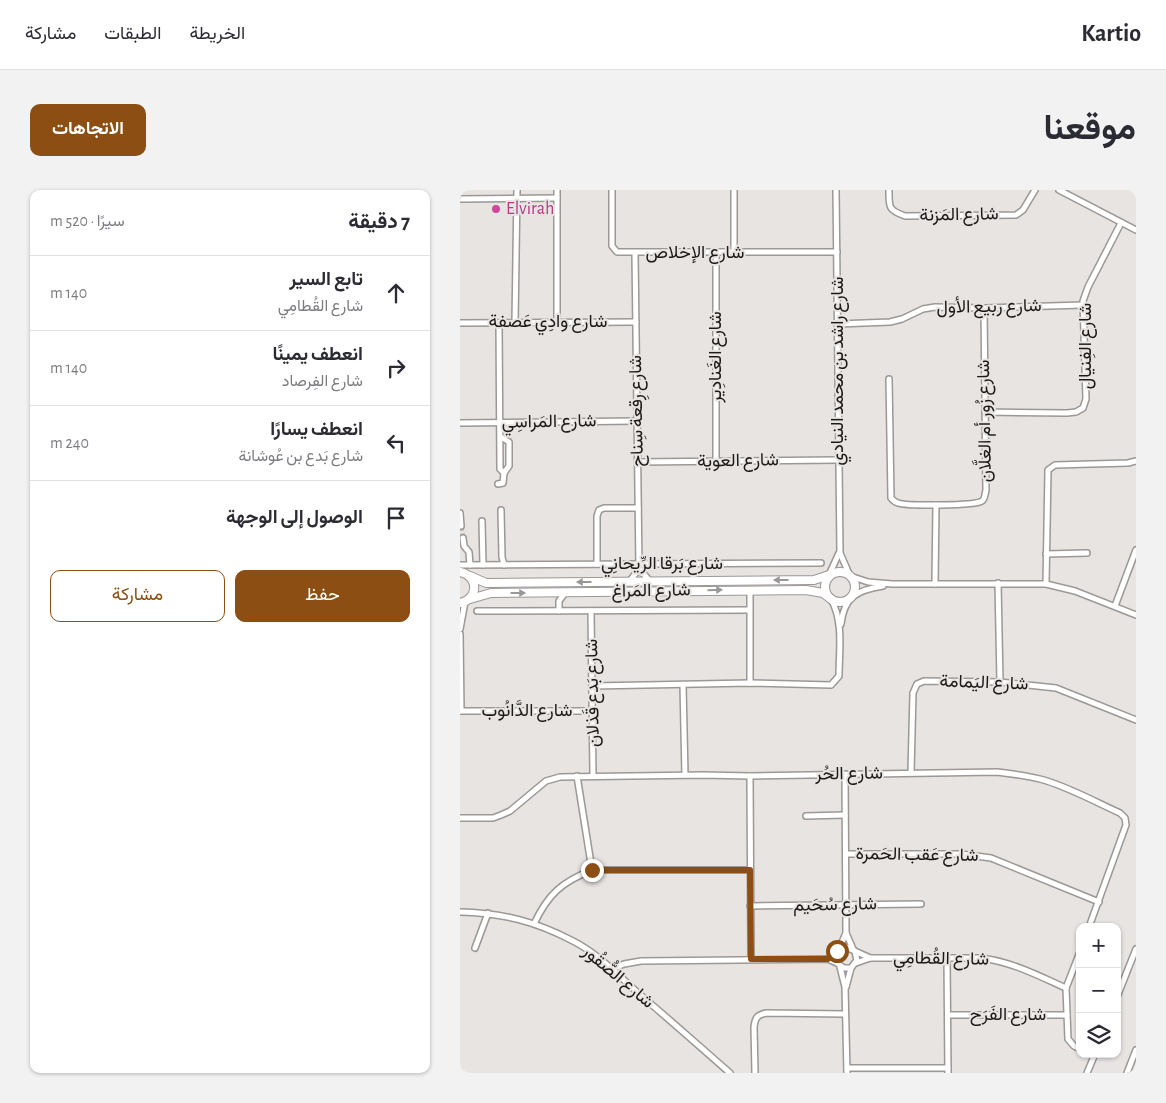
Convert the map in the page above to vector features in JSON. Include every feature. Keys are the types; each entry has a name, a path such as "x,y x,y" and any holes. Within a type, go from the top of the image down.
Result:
{"street":[{"path":"515,322 517,190"},
{"path":"557,190 557,322"},
{"name":"شارع الإخلاص","path":"612,190 612,246 617,252 837,252"},
{"path":"734,190 734,253"},
{"name":"شارع راشد بن محمد النيادي","path":"836,190 840,553 850,576"},
{"name":"شارع المَزنة","path":"889,190 890,207 894,212 905,216 913,216 1016,215 1023,210 1035,190"},
{"path":"1060,190 1136,230"},
{"path":"460,199 557,198"},
{"name":"شارع الفِنيال","path":"985,412 1067,413 1076,412 1083,408 1086,399 1083,305 1088,286 1121,223"},
{"name":"شارع رِقعة سِناح","path":"635,253 639,566"},
{"name":"شارع الغَنادِير","path":"716,253 716,461"},
{"name":"شارع ربيع الأول","path":"838,324 890,322 902,319 923,309 935,307 984,308 1083,305"},
{"name":"شارع زُور أم الغلَّان","path":"889,379 892,498 897,503 936,505 982,501 985,497 984,308"},
{"name":"شارع وادِي عَصفة","path":"460,323 636,322"},
{"path":"499,323 500,469 504,473"},
{"name":"شارع المَراسِي","path":"460,424 637,421"},
{"path":"498,484 503,483 504,473 509,466 509,442 501,438"},
{"name":"شارع العوية","path":"638,462 838,460"},
{"path":"1046,584 1047,474 1050,467 1055,465 1136,463"},
{"path":"935,584 936,505"},
{"path":"597,564 598,510 604,508 638,508"},
{"path":"501,510 502,557 504,565"},
{"path":"460,514 461,526"},
{"path":"482,521 483,565"},
{"path":"463,538 464,546 469,552 470,565"},
{"path":"1114,606 1136,550"},
{"name":"شارع راشد بن محمد النيادي","path":"829,575 840,553"},
{"path":"1046,554 1087,553"},
{"name":"شارع بَرقا الرِّيحانِي","path":"460,565 597,564 639,566 821,563"},
{"path":"629,582 639,566 650,581"},
{"path":"840,632 836,611 824,585 829,575 840,571 868,582 892,584 1046,584 1075,590 1136,615"},
{"name":"شارع المَراغ","path":"460,572 486,583 814,580 829,575"},
{"path":"460,629 465,601 474,590 473,580 470,576"},
{"path":"593,686 683,684 832,685 839,676 840,632 843,611 855,587 850,576"},
{"path":"831,599 837,602 844,602 865,589 892,584"},
{"path":"998,584 1000,682"},
{"path":"750,590 750,684"},
{"name":"شارع المَراغ","path":"465,601 491,593 750,590 806,590 823,593 831,599"},
{"path":"550,593 554,596 559,611"},
{"path":"558,604 565,593"},
{"path":"477,611 749,610"},
{"name":"شارع بَدع قَذلان","path":"592,611 593,776"},
{"path":"460,634 461,711"},
{"name":"شارع اليَمامة","path":"911,772 913,693 917,684 924,680 1000,682 1056,688 1136,720"},
{"path":"683,684 685,775"},
{"name":"شارع الدَّانُوب","path":"461,711 593,711"},
{"name":"شارع الحُر","path":"460,818 493,818 501,815 510,811 546,781 560,777 750,776 911,772 997,772 1024,775 1049,782 1123,815 1126,825 1091,923"},
{"path":"845,774 846,933 838,951 838,965 846,987"},
{"path":"577,776 592,870"},
{"path":"750,776 751,959"},
{"path":"806,816 846,815"},
{"name":"شارع عَقب الحَمرة","path":"846,854 961,854 991,858 1099,902"},
{"path":"534,924 544,904 561,886 572,878 592,870 750,870"},
{"name":"شارع سُحَيم","path":"750,906 921,904"},
{"name":"شارع الصُّقُور","path":"460,912 488,912 534,924 578,944 612,969 730,1073"},
{"path":"475,948 488,912"},
{"path":"846,933 857,958 856,963 851,968 846,987 847,1071 948,1070 947,958"},
{"path":"828,959 846,946 854,950"},
{"path":"1121,987 1136,949"},
{"name":"شارع القُطامِي","path":"854,950 870,958"},
{"name":"شارع القُطامِي","path":"856,963 870,958 982,958 999,960 1066,988"},
{"path":"612,969 624,964 642,961 751,959 828,959 838,965 851,968"},
{"path":"1076,962 1066,988 1068,1039 1076,1046"},
{"path":"755,1073 754,1027 758,1015 766,1013 845,1014"},
{"name":"شارع الفَرَح","path":"949,1015 1067,1015"},
{"path":"1127,1073 1136,1050"},
{"path":"1087,1073 1093,1058"}],"tunnel":[{"path":"461,526 463,538"}],"place":[{"name":"Elvirah","path":"496,209"}],"route":[{"path":"592,870 750,870 751,959 828,959 837,951"}]}
